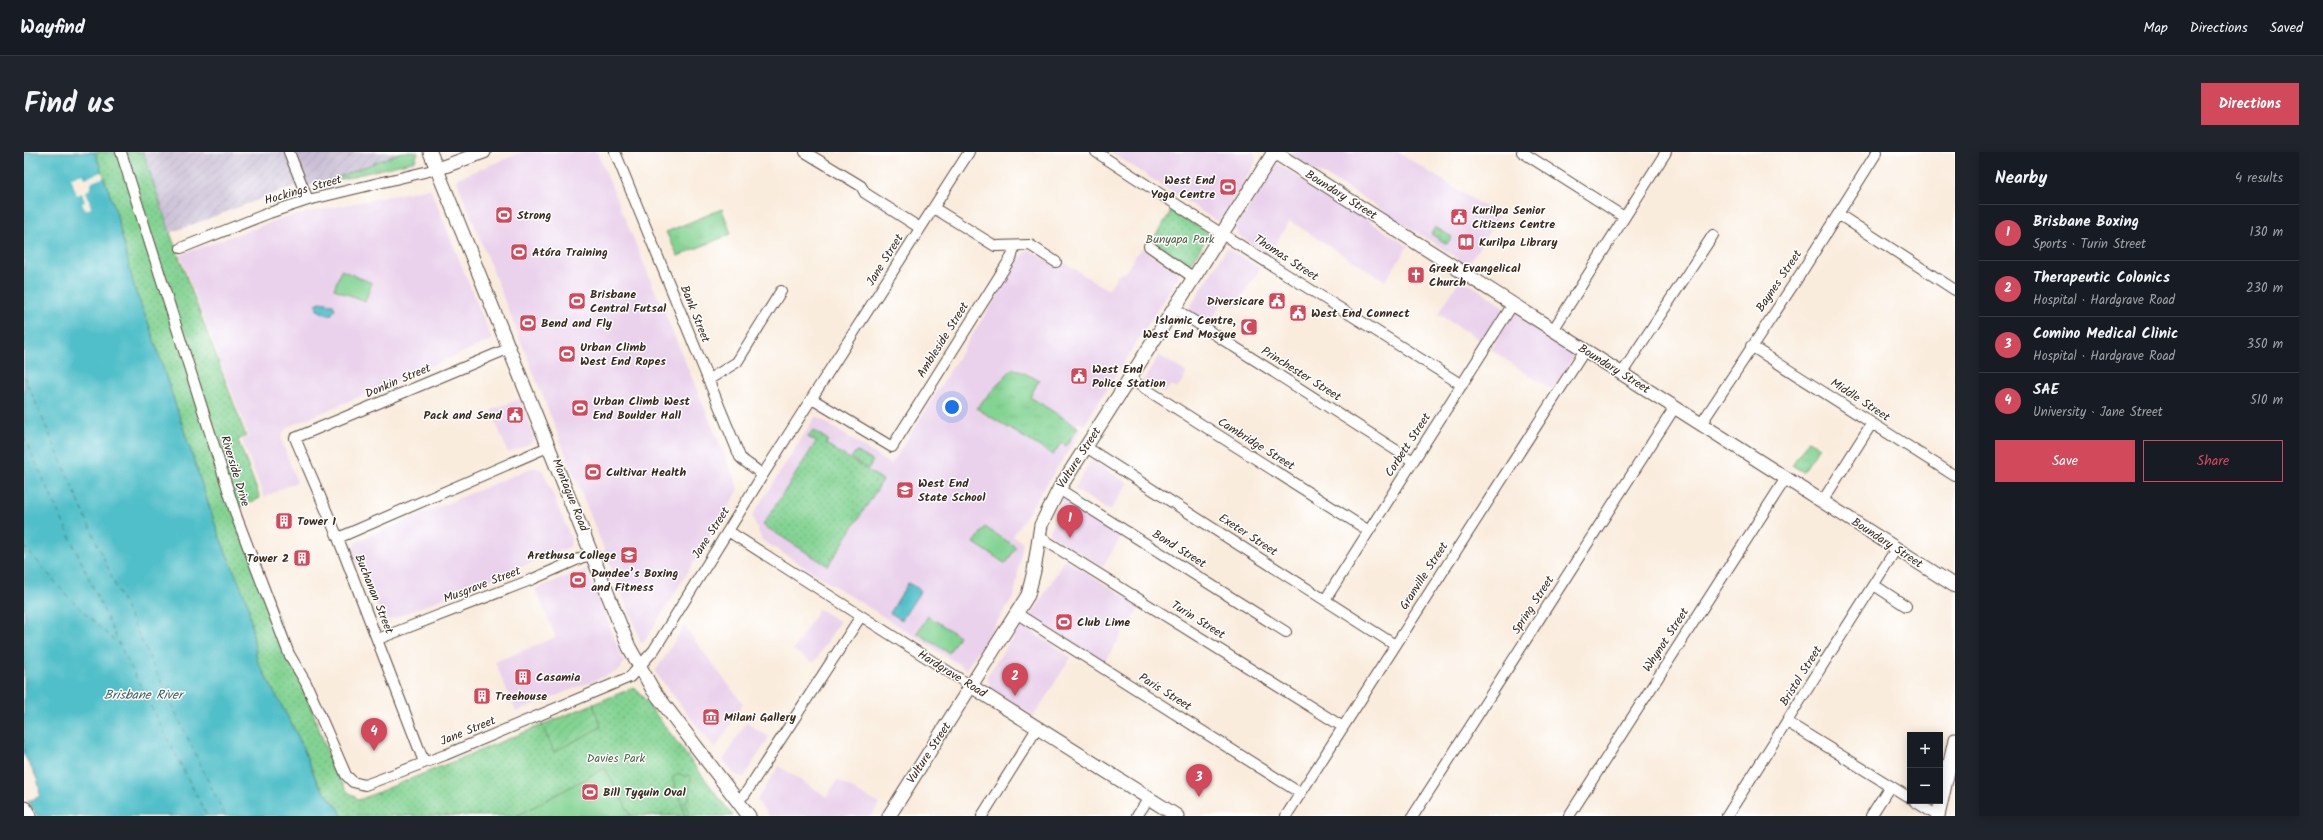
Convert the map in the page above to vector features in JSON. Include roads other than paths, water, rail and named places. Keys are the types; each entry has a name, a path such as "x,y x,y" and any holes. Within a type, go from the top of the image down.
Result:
{"highway":[{"path":"24,810 27,816"}],"street":[{"name":"Riverside Drive","path":"121,152 237,518 289,654 306,683 346,775 357,784"},
{"path":"290,152 308,200"},
{"name":"Montague Road","path":"430,152 594,555 623,633 639,667 653,690 749,816"},
{"path":"437,169 484,152"},
{"name":"Bank Street","path":"615,152 740,458 748,465 758,470 762,476"},
{"path":"805,152 861,186 865,192 920,228"},
{"name":"Jane Street","path":"357,784 371,784 625,680 639,667 654,650 762,476 969,152"},
{"name":"Thomas Street","path":"1096,152 1462,385"},
{"name":"Vulture Street","path":"889,816 1016,613 1031,585 1038,536 1048,508 1059,489 1274,152"},
{"name":"Boundary Street","path":"1274,152 1955,586"},
{"path":"1522,152 1624,218"},
{"path":"1554,330 1666,152"},
{"name":"Baynes Street","path":"1701,424 1877,152"},
{"name":"Hockings Street","path":"181,248 269,213 308,200 437,169"},
{"path":"934,208 995,246 1030,245 1056,262"},
{"path":"1838,214 1955,290"},
{"path":"1622,373 1713,235"},
{"name":"Ambleside Street","path":"812,399 892,447 1012,256 1014,246"},
{"path":"1149,246 1194,278"},
{"path":"708,380 737,362 781,291"},
{"name":"Corbett Street","path":"1325,600 1514,304"},
{"name":"Princhester Street","path":"1175,309 1413,461"},
{"name":"Middle Street","path":"1751,346 1955,476"},
{"name":"Donkin Street","path":"295,438 510,348"},
{"name":"Granville Street","path":"1286,816 1585,350"},
{"name":"Cambridge Street","path":"1130,379 1369,531"},
{"name":"Spring Street","path":"1413,816 1675,407"},
{"path":"1822,502 1872,423"},
{"name":"Buchanan Street","path":"295,438 338,538 424,762"},
{"path":"338,538 550,446"},
{"name":"Exeter Street","path":"1086,447 1395,645"},
{"name":"Whynot Street","path":"1569,816 1786,478"},
{"name":"Bond Street","path":"1059,489 1286,632"},
{"name":"Hardgrave Road","path":"728,531 1177,816"},
{"name":"Turin Street","path":"1038,536 1343,727"},
{"name":"Bristol Street","path":"1727,816 1896,549"},
{"name":"Musgrave Street","path":"378,639 534,579 583,557 594,555"},
{"path":"1874,585 1906,606"},
{"name":"Paris Street","path":"1016,613 1300,793"},
{"path":"737,801 745,794 860,616"},
{"path":"1787,722 1907,796"},
{"path":"982,816 1038,727"},
{"path":"1919,804 1938,816 1955,740"},
{"path":"1870,816 1890,786"},
{"path":"1137,816 1149,798"}],"water":[{"name":"Brisbane River","path":"24,152 95,152 116,212 135,290 148,322 219,536 248,604 257,660 298,736 318,784 339,809 342,816 37,816 28,801 39,797 40,791 35,775 24,755"},
{"path":"320,302 333,304 335,309 332,314 328,315 317,310 316,304"},
{"path":"908,583 921,590 902,620 890,613"}],"place":[{"name":"West End Yoga Centre","path":"1228,187"},
{"name":"Strong","path":"504,215"},
{"name":"Kurilpa Senior Citizens Centre","path":"1459,217"},
{"name":"Kurilpa Library","path":"1466,242"},
{"name":"Atóra Training","path":"519,252"},
{"name":"Greek Evangelical Church","path":"1416,275"},
{"name":"Brisbane Central Futsal","path":"577,301"},
{"name":"Diversicare","path":"1277,301"},
{"name":"West End Connect","path":"1298,313"},
{"name":"Bend and Fly","path":"528,323"},
{"name":"Islamic Centre, West End Mosque","path":"1249,327"},
{"name":"Urban Climb West End Ropes","path":"567,354"},
{"name":"West End Police Station","path":"1079,376"},
{"name":"Urban Climb West End Boulder Hall","path":"580,408"},
{"name":"Pack and Send","path":"515,415"},
{"name":"Cultivar Health","path":"593,472"},
{"name":"West End State School","path":"905,490"},
{"name":"Tower 1","path":"284,521"},
{"name":"Brisbane Boxing","path":"1070,538"},
{"name":"Arethusa College","path":"629,555"},
{"name":"Tower 2","path":"302,558"},
{"name":"Dundee’s Boxing and Fitness","path":"578,580"},
{"name":"Club Lime","path":"1064,622"},
{"name":"Casamia","path":"523,677"},
{"name":"Treehouse","path":"482,696"},
{"name":"Therapeutic Colonics","path":"1015,696"},
{"name":"Milani Gallery","path":"711,717"},
{"name":"SAE","path":"374,751"},
{"name":"Bill Tyquin Oval","path":"590,792"},
{"name":"Comino Medical Clinic","path":"1199,797"}],"park label":[{"name":"Bunyapa Park","path":"1180,239"},
{"name":"Davies Park","path":"616,758"}]}
